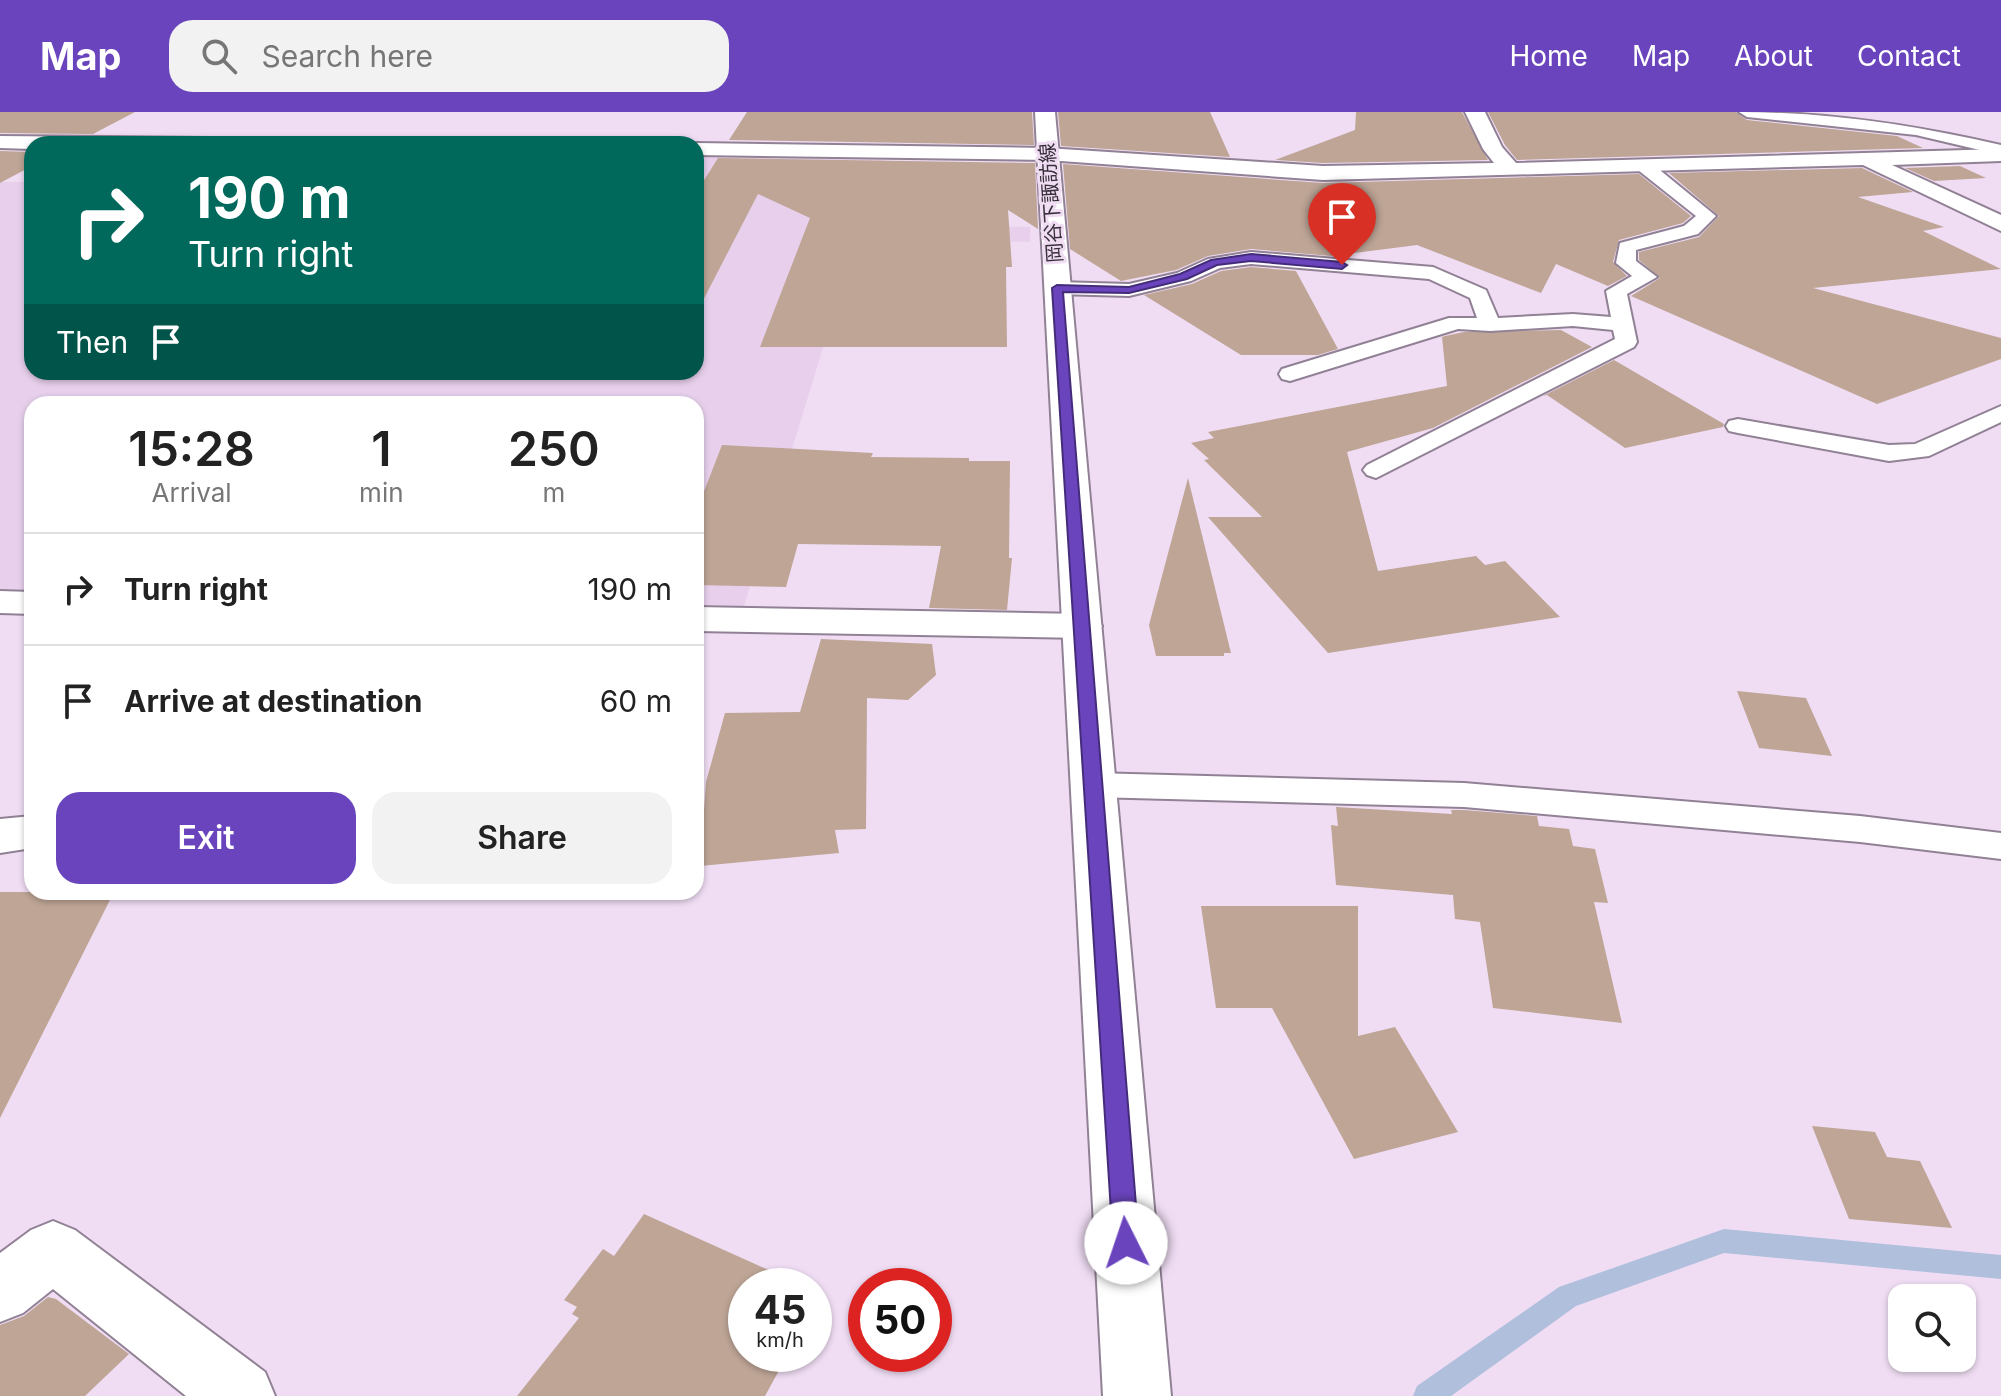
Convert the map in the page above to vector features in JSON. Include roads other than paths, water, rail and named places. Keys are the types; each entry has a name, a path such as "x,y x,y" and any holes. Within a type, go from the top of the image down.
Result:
{"street":[{"path":"1475,112 1493,149 1511,170"},
{"path":"704,149 1046,133 1323,173 1866,161 2001,153"},
{"name":"岡谷下諏訪線","path":"1046,133 1137,1396"},
{"path":"0,142 24,142"},
{"path":"1866,161 2001,224"},
{"path":"0,602 24,603"},
{"path":"704,619 1082,626"},
{"path":"0,836 24,833"},
{"path":"0,1291 53,1251 215,1389"}],"lane":[{"path":"1747,112 1916,130 2001,153"},
{"path":"1376,470 1626,342 1616,291 1647,277 1626,263 1627,247 1691,230 1707,216 1644,166"},
{"path":"1057,288 1129,290 1184,277 1215,263 1251,258 1433,273 1479,294 1490,325"},
{"path":"1290,374 1457,323 1490,325 1573,320 1623,325"},
{"path":"1738,426 1889,453 1920,451 2001,413"},
{"path":"1093,785 1464,795 1860,829 2001,846"}],"waterway":[{"path":"1427,1396 1568,1296 1724,1241 2001,1267"}]}
